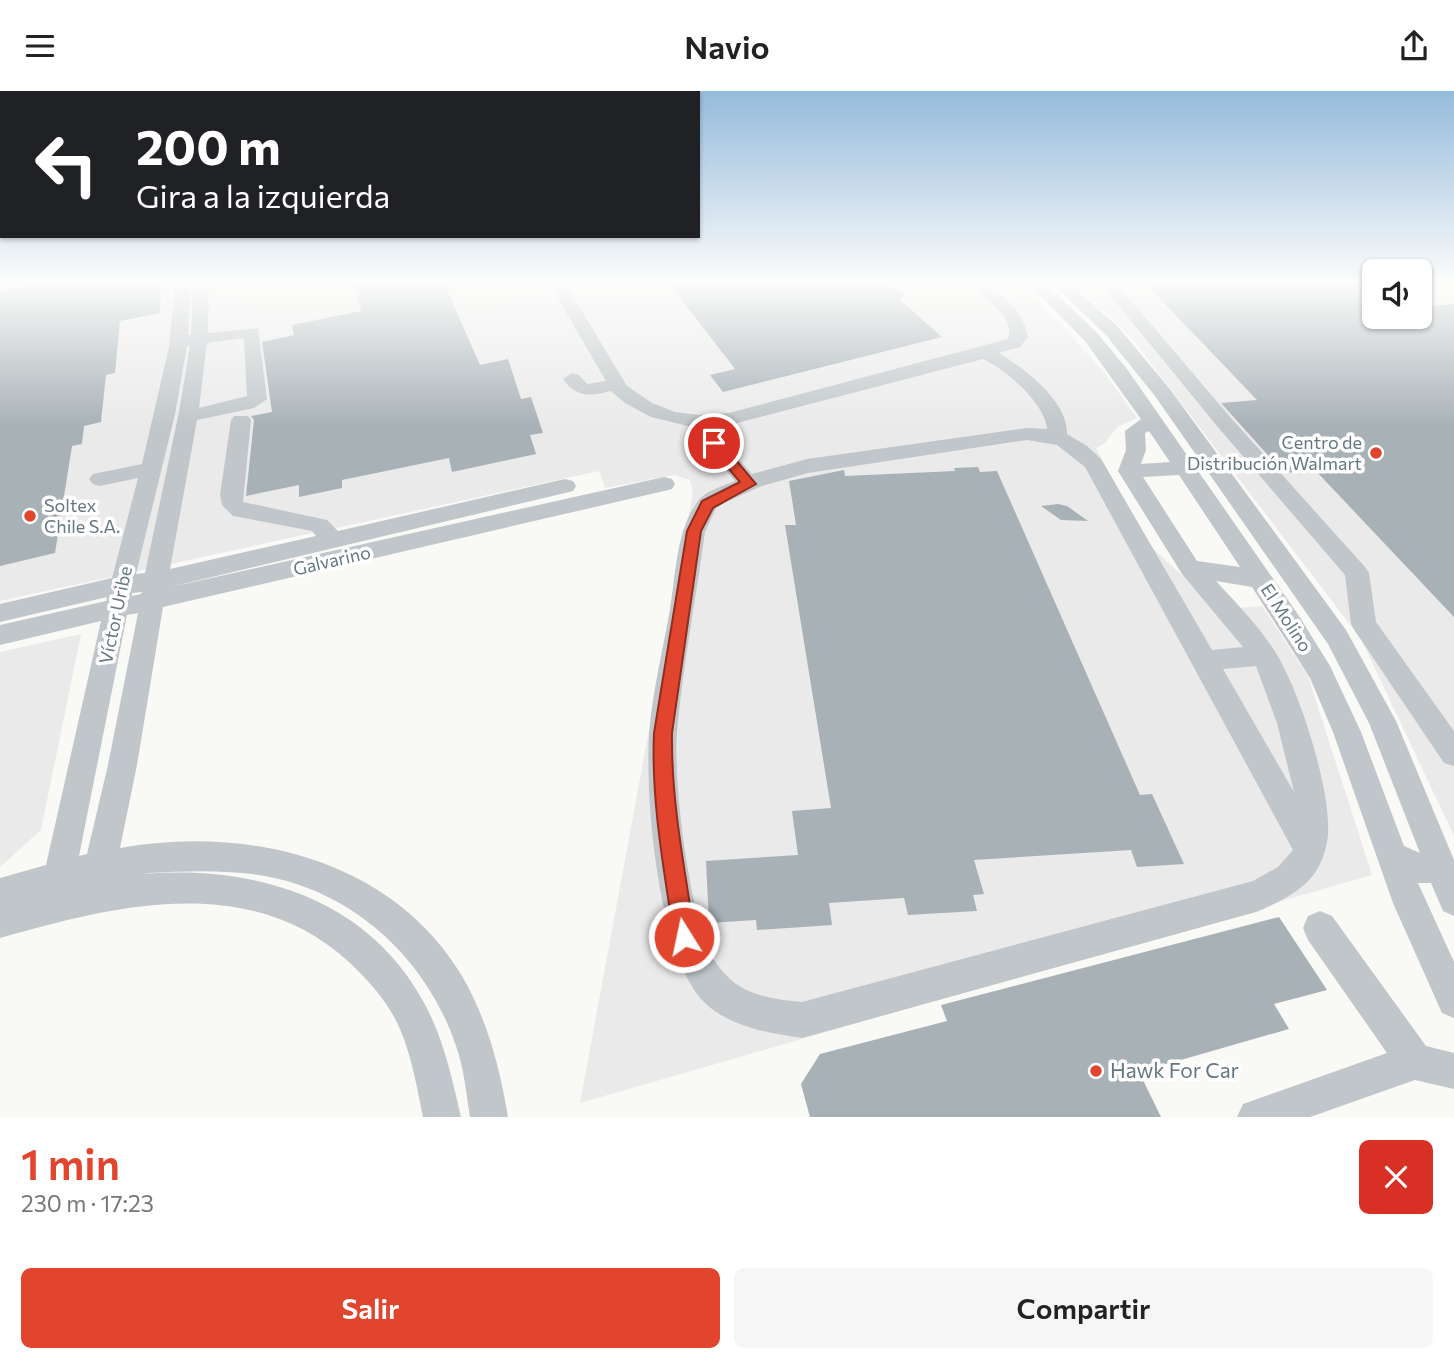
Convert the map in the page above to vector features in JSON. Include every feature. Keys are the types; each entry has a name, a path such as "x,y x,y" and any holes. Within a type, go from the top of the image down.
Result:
{"street":[{"name":"Víctor Uribe","path":"91,899 100,866 186,417 186,331"},
{"name":"Víctor Uribe","path":"56,892 150,469 190,331"},
{"path":"585,331 617,384 634,401 666,416 696,423 729,419 1014,343 1019,337 1019,331"},
{"name":"El Molino","path":"1085,331 1155,423 1306,647 1335,702 1409,903 1454,1001"},
{"name":"El Molino","path":"1111,331 1177,411 1337,638 1367,690 1454,900"},
{"path":"1149,331 1357,573 1364,624 1454,754"},
{"path":"186,417 247,404 257,399 252,332 188,341"},
{"path":"1093,339 1102,336 1121,340"},
{"path":"978,353 997,358 1030,387 1056,419 1057,437"},
{"path":"572,379 581,390 587,391 617,384"},
{"path":"241,420 231,495 233,505 241,511 319,525 334,541"},
{"path":"696,423 749,484"},
{"path":"1128,471 1136,450 1135,431 1146,424 1155,423"},
{"path":"1128,471 1190,568 1264,656 1275,675 1311,796 1315,831 1310,851 1298,870 1280,885 1256,896 802,1020 778,1019 751,1011 727,997 703,977 684,937 668,827 662,761 663,733 694,531 707,505 749,484 807,466 1027,434 1057,437 1076,447 1094,464 1310,851"},
{"path":"1128,471 1185,468"},
{"path":"100,479 150,469"},
{"name":"Galvarino","path":"154,591 334,541 664,484"},
{"name":"Galvarino","path":"0,613 154,591 484,516 565,487"},
{"path":"1190,568 1253,568 1280,556"},
{"name":"Galvarino","path":"0,635 120,597"},
{"path":"1204,661 1264,656"},
{"path":"0,922 100,866 206,855 263,859 303,868 330,878 376,904 402,926 425,954 458,1007 472,1039 489,1117"},
{"path":"1392,856 1419,869 1435,868 1440,864"},
{"path":"0,894 56,892 91,899 139,890 210,889 271,898 322,922 362,952 382,971 399,994 421,1036 442,1117"},
{"path":"1320,928 1415,1062"},
{"path":"1256,1117 1415,1062 1454,1071"}],"shaded area":[{"path":"0,331 1066,331 1105,373 1137,418 1117,427 1104,444 1096,448 1148,544 1220,610 1262,606 1308,676 1372,875 580,1103 693,492 690,480 674,475 605,488 599,471 0,601"},
{"path":"1124,331 1454,331 1454,836 1361,639"},
{"path":"81,634 41,830 0,867 0,652"}],"building":[{"path":"0,331 119,331 115,373 106,375 101,422 84,426 82,444 72,446 55,553 0,566"},
{"path":"293,331 465,331 480,365 508,359 521,399 531,397 543,433 530,435 536,454 452,472 449,458 342,480 342,488 299,497 299,485 246,496 254,420 251,416 272,412 262,342 294,335"},
{"path":"706,331 935,331 942,337 723,392 710,375 735,369"},
{"name":"Centro de Distribución Walmart","path":"1191,331 1454,331 1454,617 1315,470 1284,473 1221,403 1257,400"},
{"path":"978,467 980,472 997,471 1140,795 1152,794 1184,864 1137,867 1131,850 974,860 984,894 973,895 977,911 908,915 904,898 829,903 832,925 757,930 756,920 709,923 706,861 798,855 792,811 831,808 785,525 796,525 789,481 844,470 845,476 955,471 954,468"},
{"path":"1041,506 1067,506 1088,521 1061,520"},
{"path":"1279,917 1327,990 1274,1004 1289,1029 1139,1072 1161,1117 810,1117 801,1084 820,1054 947,1021 941,1005"}],"place":[{"name":"Centro de Distribución Walmart","path":"1376,453"},
{"name":"Soltex Chile S.A.","path":"30,516"},
{"name":"Hawk For Car","path":"1096,1071"}],"route":[{"path":"684,937 668,827 662,761 663,733 694,531 707,505 718,497 749,484 714,443"}]}
